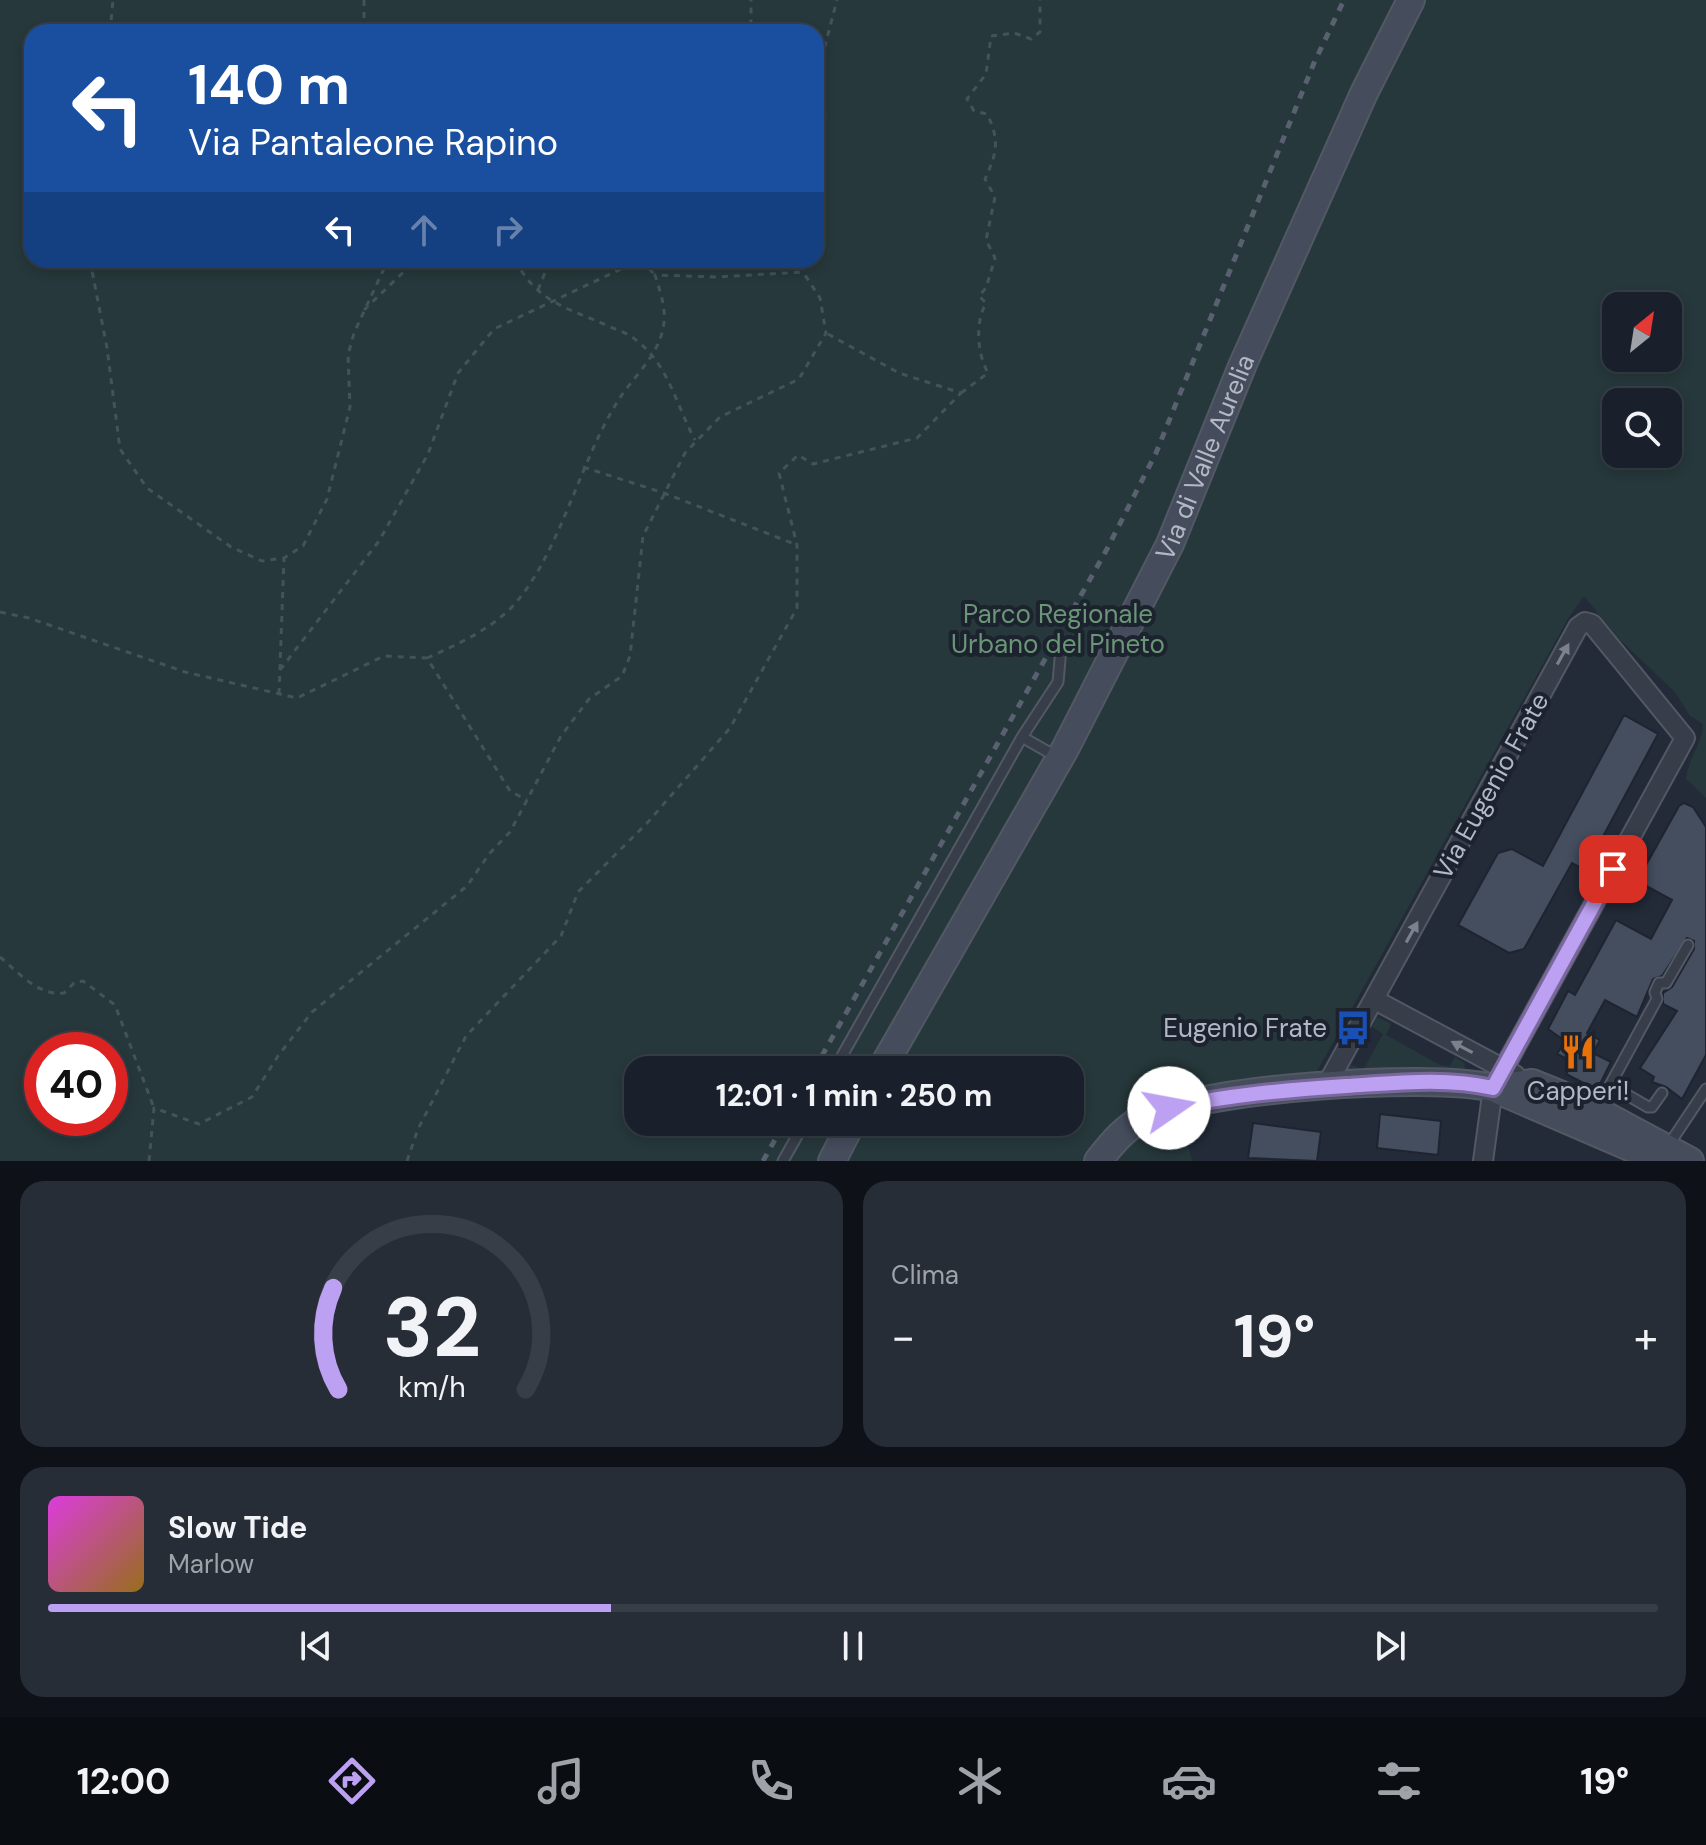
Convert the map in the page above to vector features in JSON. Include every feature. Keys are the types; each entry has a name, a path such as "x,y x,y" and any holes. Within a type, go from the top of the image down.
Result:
{"street":[{"name":"Via di Valle Aurelia","path":"889,1056 1060,759 1170,544 1300,235 1364,93 1411,0"},
{"name":"Via Eugenio Frate","path":"1325,1088 1581,624 1592,624 1685,738 1499,1079"},
{"path":"1375,1000 1499,1079 1664,1155 1690,1161"},
{"path":"1483,1161 1499,1079"},
{"path":"1098,1161 1125,1131 1169,1108 1207,1100 1325,1088 1499,1079 1532,1083 1596,1111 1664,1155"},
{"path":"832,1161 845,1136"}],"lane":[{"path":"842,1056 1022,737 1058,682 1062,670 1061,648"},
{"path":"1022,737 1060,759"},
{"path":"1596,1111 1657,999 1655,992 1659,983 1666,983 1688,945"},
{"path":"1610,1085 1648,1107 1652,1107 1662,1093"},
{"path":"1664,1155 1706,1089"},
{"path":"783,1161 797,1136"}],"path":[{"path":"111,24 113,0"},
{"path":"364,0 364,24"},
{"path":"751,0 751,24"},
{"path":"824,50 837,0"},
{"path":"407,1161 418,1129 466,1036 561,936 578,892 648,822 730,728 797,608 797,545 779,473 798,455 813,464 917,438 961,393 988,373 981,361 977,319 986,303 979,296 986,288 995,258 986,240 995,197 985,179 996,155 998,136 987,114 974,111 967,99 986,74 991,36 1014,33 1031,39 1040,32 1040,0"},
{"path":"92,268 107,348 120,449 147,488 231,547 262,561 284,558 303,546 327,499 350,407 348,355 362,311 384,268"},
{"path":"362,311 408,268"},
{"path":"519,268 529,286 551,301 634,337 651,353 668,374 680,412 696,441"},
{"path":"537,291 547,268"},
{"path":"280,670 379,541 428,454 458,373 494,329 623,268"},
{"path":"0,612 29,618 185,672 297,698 384,656 427,658 473,637 511,608 538,569 583,467 616,404 660,342 666,312 655,275 648,268"},
{"path":"154,1108 199,1124 252,1097 278,1056 312,1012 467,886 489,854 510,832 561,736 589,699 622,676 630,656 643,536 685,453 720,417 799,379 826,333 820,298 802,268"},
{"path":"655,275 716,277 803,272"},
{"path":"826,333 899,373 961,393"},
{"path":"583,467 664,493 797,545"},
{"path":"279,694 284,558"},
{"path":"427,658 510,791 527,800"},
{"path":"0,957 31,983 52,994 64,993 74,983 83,981 115,1005 154,1108 149,1161"}],"green space":[{"name":"Parco Regionale Urbano del Pineto","path":"0,0 1706,0 1706,798 1686,779 1703,724 1690,716 1675,692 1618,638 1584,596 1569,617 1315,1075 1176,1090 1192,1161 0,1161"},
{"path":"1377,1017 1391,1024 1386,1035 1440,1065 1450,1066 1455,1057 1465,1064 1464,1072 1351,1075 1348,1067 1352,1065 1363,1070 1383,1034 1372,1027"}],"building":[{"path":"1624,715 1658,734 1585,870 1572,863 1524,949 1509,953 1458,925 1498,853 1512,849 1543,866"},
{"path":"1684,803 1693,807 1706,827 1706,1055 1682,1099 1666,1087 1652,1082 1654,1077 1640,1068 1677,1011 1663,1004 1663,993 1672,987 1694,949 1694,941 1687,938 1662,976 1653,979 1637,1017 1605,1000 1587,1033 1600,1040 1593,1053 1611,1062 1597,1090 1566,1074 1573,1062 1557,1054 1565,1041 1548,1029 1568,991 1575,995 1616,920 1651,939 1672,900 1637,881 1679,806"},
{"path":"1380,1114 1441,1121 1438,1155 1377,1148"},
{"path":"1253,1123 1321,1132 1317,1161 1248,1158"}],"railway":[{"path":"822,1056 1107,549 1156,453 1314,63 1344,0"},
{"path":"763,1161 777,1136"}],"place":[{"name":"Eugenio Frate","path":"1353,1028"},
{"name":"Capperi!","path":"1578,1052"}],"route":[{"path":"1169,1108 1251,1094 1367,1085 1463,1083 1493,1088 1613,869"}]}
